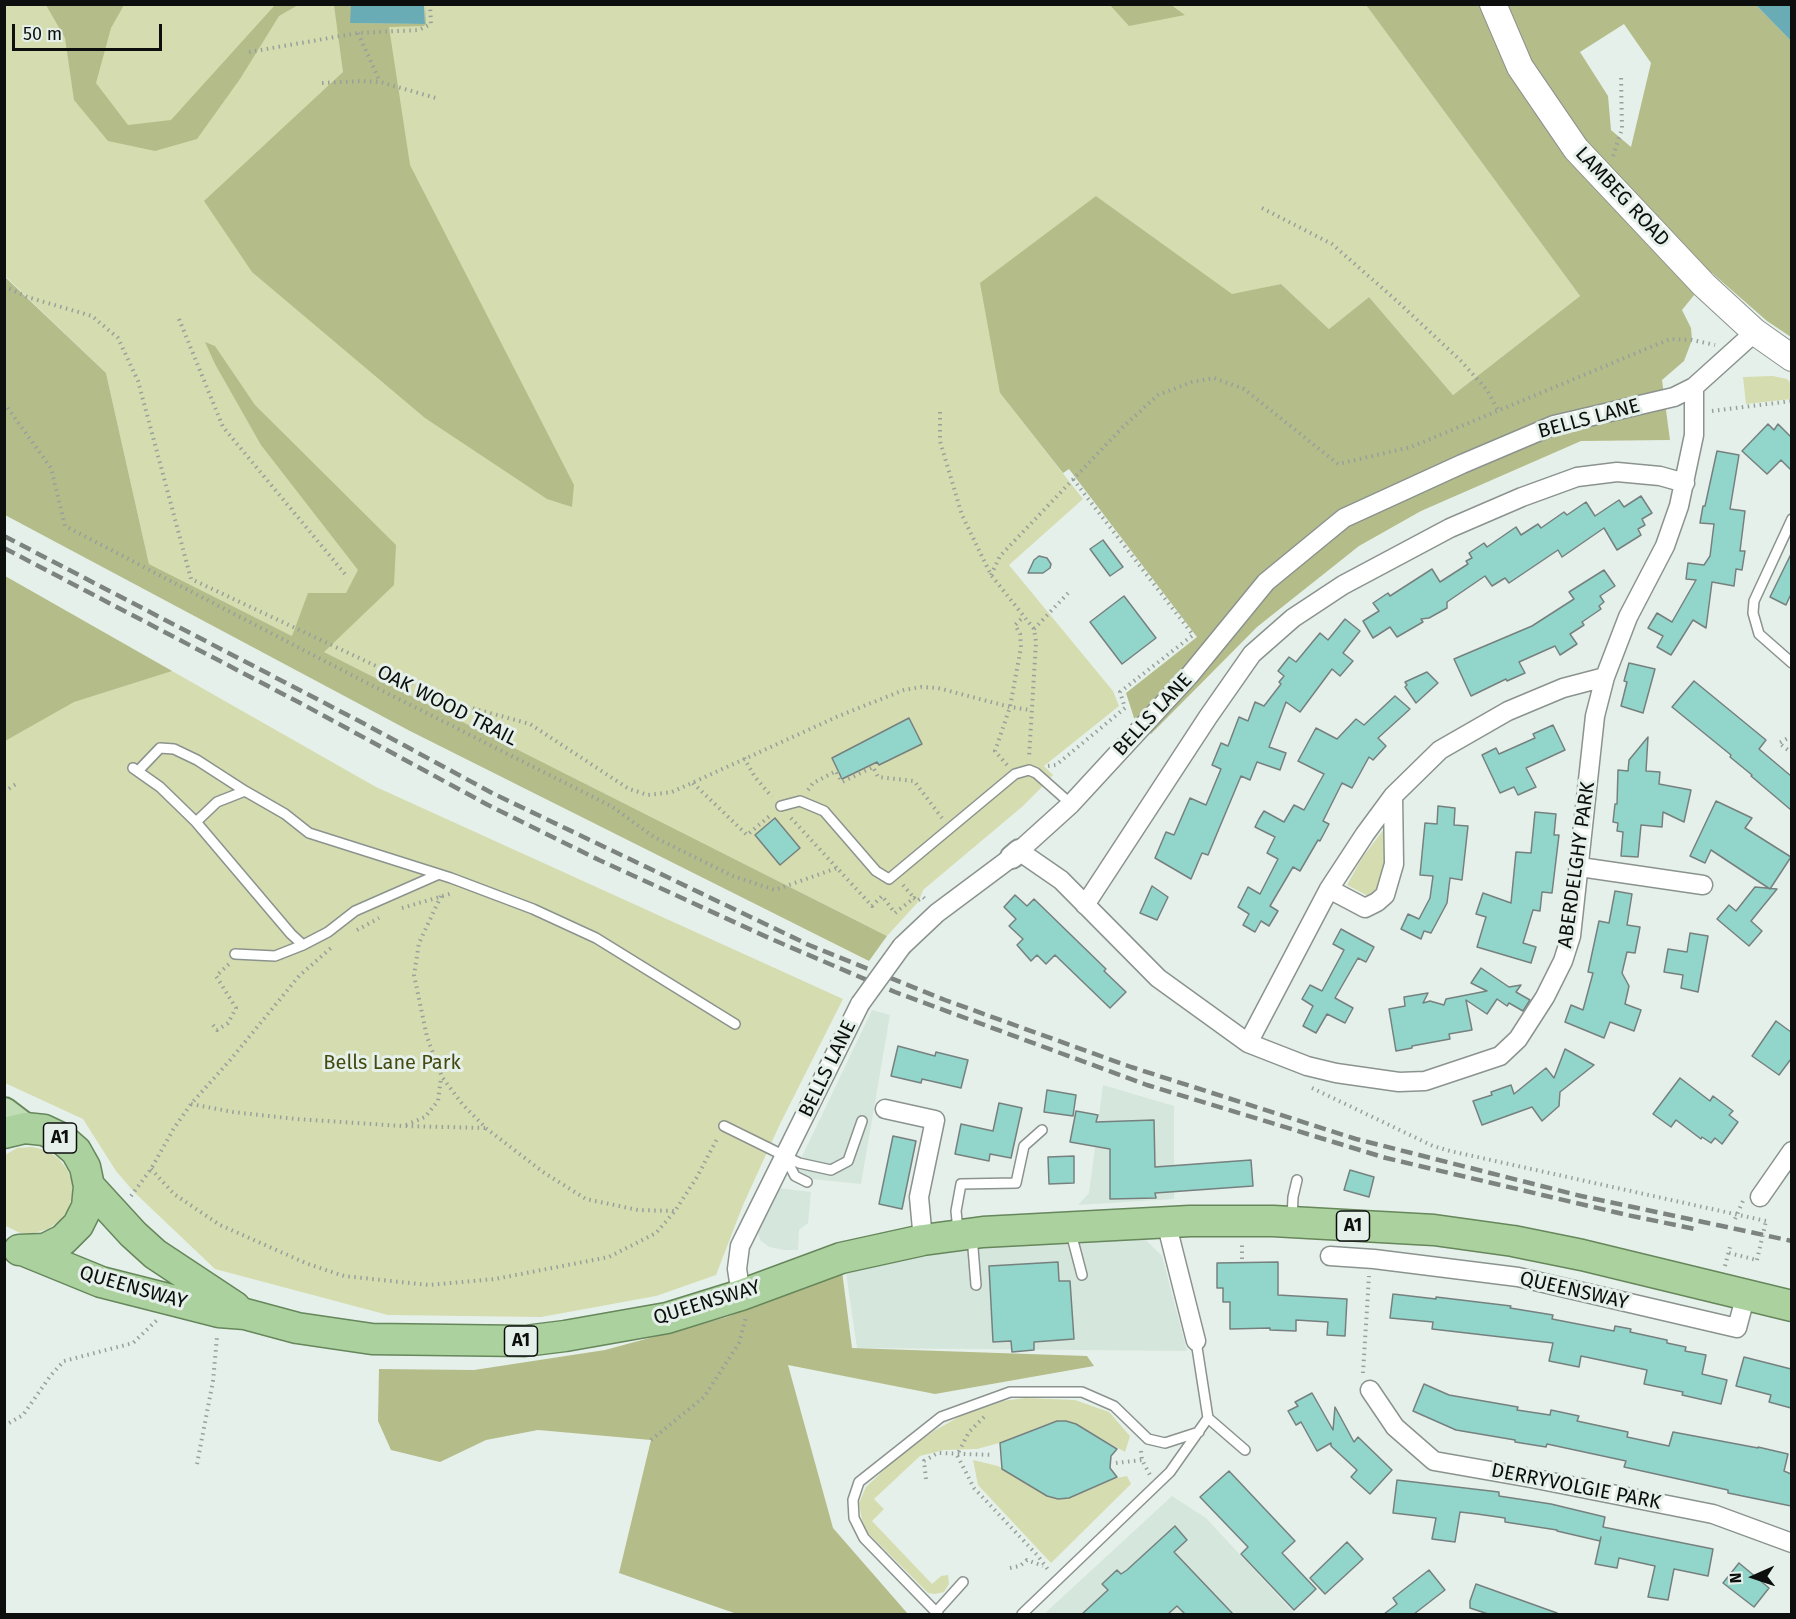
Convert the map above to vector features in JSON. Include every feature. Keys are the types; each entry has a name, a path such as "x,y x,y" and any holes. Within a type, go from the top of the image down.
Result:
{"highway":[{"name":"A1","path":"11,1124 44,1130 62,1138 76,1151 85,1167 89,1186 87,1207 78,1225 63,1240 45,1249 14,1249"},
{"name":"QUEENSWAY","path":"89,1186 155,1254 176,1286"},
{"name":"QUEENSWAY","path":"14,1249 101,1282 176,1286 224,1299 232,1313 297,1328 372,1339 525,1341 565,1336 666,1318 841,1258 923,1240 965,1235 1166,1222 1292,1222 1434,1230 1513,1241 1582,1255 1791,1306"}],"main road":[{"name":"LAMBEG ROAD","path":"1493,4 1520,67 1576,149 1704,285 1746,340 1791,358"}],"street":[{"name":"BELLS LANE","path":"747,1292 737,1269 740,1246 860,1004 902,946 937,913 1016,854 1071,804 1189,676 1266,582 1344,519 1462,464 1554,425 1674,397 1694,387 1746,340"},
{"name":"ABERDELGHY PARK","path":"1016,854 1062,880 1158,978 1248,1043 1307,1066 1399,1082 1425,1081 1500,1056 1518,1039 1545,997 1563,961 1571,936 1595,716 1605,677 1628,616 1665,546 1679,506 1694,435 1694,387"},
{"path":"1084,905 1252,654 1293,618 1343,585 1450,528 1522,497 1577,477 1617,472 1660,476 1685,483"},
{"path":"1248,1043 1329,890 1393,796 1440,750 1508,711 1563,688 1605,677"},
{"path":"1329,890 1365,908 1385,895 1394,864 1393,796"},
{"path":"1580,867 1703,885"},
{"path":"885,1109 935,1120 919,1197 923,1240"},
{"path":"1760,1197 1791,1151"},
{"path":"1166,1222 1196,1341"},
{"path":"1374,1259 1376,1227"},
{"name":"QUEENSWAY","path":"1330,1256 1374,1259 1518,1277 1737,1328 1746,1294"},
{"name":"DERRYVOLGIE PARK","path":"1381,1396 1395,1427 1434,1461 1713,1514 1791,1543"}],"lane":[{"path":"1790,659 1760,634 1753,614 1754,601 1791,519"},
{"path":"303,945 291,934 196,822 160,787 135,769 160,748 174,749 197,759 285,814 309,833 474,887 533,909 596,938 735,1024"},
{"path":"781,807 800,801 824,811 876,870 889,879 1015,774 1032,772 1071,804"},
{"path":"196,822 217,802 245,791"},
{"path":"235,954 275,956 328,932 355,911 437,875"},
{"path":"724,1126 799,1163 831,1170 848,1161 862,1120"},
{"path":"976,1285 965,1235 956,1211 961,1184 1016,1183 1024,1146 1042,1130"},
{"path":"785,1157 795,1176 807,1182"},
{"path":"1292,1222 1293,1197 1297,1180"},
{"path":"1070,1228 1082,1275"},
{"path":"1196,1341 1208,1418 1245,1450"},
{"path":"963,1582 937,1613 864,1538 854,1518 853,1500 859,1482 941,1417 1010,1392 1082,1392 1114,1406 1148,1439 1165,1443 1199,1432"},
{"path":"1022,1614 1170,1472 1208,1418"}],"path":[{"path":"249,52 358,33 419,30 431,24 430,4"},
{"path":"358,33 380,82"},
{"path":"1605,179 1622,129 1621,74"},
{"path":"322,83 380,82 436,98"},
{"path":"1262,208 1332,244 1389,293 1461,361 1487,390 1498,410"},
{"path":"4,286 27,297 92,316 118,338 138,381 191,579 457,704 530,723 629,789 648,795 672,792 841,715 904,690 921,687 939,688 1030,710"},
{"path":"179,319 223,427 345,574"},
{"path":"991,575 1000,556 1123,427 1158,395 1192,382 1214,378 1244,389 1338,464 1411,447 1670,339 1746,340"},
{"path":"1694,413 1791,401"},
{"name":"OAK WOOD TRAIL","path":"4,403 51,468 65,526 611,806 654,837 733,876 775,890 837,868"},
{"path":"940,412 940,441 962,515 991,575 1034,629 1036,642 1030,710 1032,772 1056,765 1125,708 1120,692 1193,635 1073,478"},
{"path":"1034,629 1070,591"},
{"path":"1015,774 995,751 1010,706 1021,647 1020,634 1015,625 1023,617"},
{"path":"1791,736 1779,743 1791,753"},
{"path":"744,758 755,777 872,906 882,896 895,913 914,898 917,901 920,898"},
{"path":"800,801 813,783 836,771 842,782 873,767 878,777 914,781 950,828"},
{"path":"693,783 747,835 781,807"},
{"path":"4,792 16,784"},
{"path":"393,910 474,887"},
{"path":"442,896 419,943 414,975 427,1037 442,1077 463,1105 487,1128 543,1172 586,1198 638,1210 675,1211"},
{"path":"354,931 383,916"},
{"path":"116,1216 151,1169 174,1128 191,1104 299,976 337,943"},
{"path":"213,1025 217,1030 228,1023 236,1008 216,976"},
{"path":"1307,1066 1304,1084 1433,1146 1766,1221 1757,1260 1731,1254"},
{"path":"402,1126 425,1117 438,1101 442,1077"},
{"path":"191,1104 233,1112 402,1126 487,1128"},
{"path":"151,1169 174,1194 220,1225 308,1264 344,1276 429,1285 495,1279 609,1257 656,1233 675,1211 697,1177 724,1126"},
{"path":"1447,1156 1450,1151"},
{"path":"1735,1219 1739,1208"},
{"path":"1374,1259 1369,1273 1363,1376 1381,1396"},
{"path":"4,1426 23,1415 51,1375 64,1361 133,1343 170,1308 176,1286"},
{"path":"651,1440 704,1397 739,1343 747,1292"},
{"path":"196,1464 213,1381 232,1313"},
{"path":"957,1455 969,1432 995,1406 995,1397"},
{"path":"1141,1433 1142,1460 1156,1486"},
{"path":"926,1479 924,1461 938,1453 993,1455"},
{"path":"957,1455 974,1488 1058,1580"},
{"path":"1116,1463 1142,1460"},
{"path":"1010,1568 1020,1566 1027,1560 1044,1566"}],"shaded area":[{"path":"872,1010 890,1015 861,1184 812,1179 796,1169"},
{"path":"1103,1085 1174,1106 1174,1199 1078,1205 1089,1193"},
{"path":"778,1188 811,1192 808,1223 799,1230 798,1250 769,1247 760,1240 757,1229"},
{"path":"1146,1240 1162,1256 1187,1351 857,1348 846,1273 961,1248 1035,1242"},
{"path":"1172,1496 1206,1518 1295,1614 1044,1614"}],"green space":[{"path":"4,5 1366,5 1580,296 1453,395 1369,297 1329,329 1281,284 1232,295 1096,196 1000,393 1083,499 1009,565 1113,691 1119,706 1044,766 1053,775 1047,782 1023,806 923,890 919,901 887,936 149,564 106,373 5,276"},
{"path":"46,5 124,5 111,28 96,83 128,125 171,120 275,5 298,5 279,16 240,79 197,139 155,151 108,141 74,100 65,38"},
{"path":"334,5 351,5 351,23 425,24 425,5 426,24 424,26 389,27 410,165 574,485 572,507 547,499 425,418 252,272 204,201 343,72"},
{"path":"1110,5 1171,5 1185,15 1129,26"},
{"path":"1366,5 1756,5 1791,41 1791,337 1767,321 1712,273 1682,310 1691,328 1692,340 1684,361 1662,380 1670,440 1581,441 1421,511 1359,546 1257,627 1151,734 1134,718 1126,693 1197,637 1069,469 1063,473 1000,393 980,283 1096,196 1232,294 1281,284 1329,329 1369,297 1453,395 1580,296","holes":["1624,24 1651,63 1631,147 1611,130 1608,96 1580,52"]},
{"path":"4,276 106,373 149,564 292,636 308,593 346,593 358,570 261,445 205,342 215,346 255,405 396,545 394,585 324,652 887,936 869,961 410,731 5,515"},
{"path":"1773,376 1787,379 1791,383 1791,399 1746,404 1743,377"},
{"name":"Bells Lane Park","path":"5,576 376,787 843,999 780,1124 743,1205 716,1275 656,1296 541,1317 388,1315 215,1269 134,1192 116,1171 83,1119 5,1083"},
{"path":"5,576 172,671 74,702 5,741"},
{"path":"1387,825 1388,863 1380,893 1370,897 1347,885 1362,858"},
{"path":"32,1147 46,1150 58,1158 67,1169 72,1182 72,1196 68,1210 48,1229 34,1233 20,1233 4,1225 5,1155 17,1148"},
{"path":"842,1271 852,1348 1087,1356 1094,1366 935,1394 788,1365 833,1528 908,1614 737,1614 619,1573 651,1440 538,1430 486,1440 440,1462 391,1450 378,1421 379,1369 474,1370 605,1350 727,1317"},
{"path":"1025,1398 1075,1400 1109,1412 1130,1436 1125,1452 1076,1424 1066,1421 1047,1424 977,1449 944,1450 920,1456 874,1499 884,1509 872,1521 932,1584 941,1576 948,1575 949,1584 944,1592 928,1593 866,1531 859,1503 866,1487 899,1456 934,1431 962,1415 1002,1401"},
{"path":"973,1460 998,1466 1047,1496 1058,1499 1069,1498 1117,1478 1127,1476 1131,1484 1051,1563 978,1485"}],"water":[{"path":"351,5 424,5 425,24 350,23"},
{"path":"1756,5 1791,5 1791,41"}],"building":[{"path":"1768,424 1774,430 1778,424 1791,437 1791,470 1781,460 1767,474 1742,451"},
{"path":"1717,451 1739,455 1730,509 1745,511 1740,551 1745,551 1742,570 1736,569 1734,586 1712,582 1706,628 1693,620 1671,655 1657,647 1663,636 1648,628 1657,613 1672,622 1696,580 1686,579 1688,563 1704,565 1710,556 1714,524 1700,523"},
{"path":"1641,496 1652,513 1642,519 1645,525 1638,529 1641,535 1617,550 1604,528 1562,557 1558,550 1509,583 1505,578 1492,586 1485,576 1447,602 1447,608 1429,618 1421,619 1423,622 1397,637 1390,627 1373,638 1363,621 1379,611 1373,603 1388,593 1390,596 1432,569 1440,582 1468,564 1466,561 1472,558 1469,553 1484,543 1487,547 1516,527 1521,535 1538,524 1541,528 1564,512 1567,515 1586,502 1595,516 1619,500 1624,507"},
{"path":"1103,540 1123,567 1110,576 1090,549"},
{"path":"1791,554 1791,594 1786,605 1770,597"},
{"path":"1039,556 1047,558 1051,564 1050,568 1043,573 1028,573 1034,560"},
{"path":"1604,570 1615,586 1600,596 1604,602 1599,606 1601,609 1582,622 1584,625 1570,634 1577,644 1560,655 1555,646 1519,662 1525,673 1507,681 1506,679 1471,696 1454,659 1532,626 1574,599 1569,592"},
{"path":"1124,596 1156,638 1122,664 1090,622"},
{"path":"1345,619 1360,631 1343,653 1353,661 1340,676 1332,669 1300,712 1286,702 1269,747 1286,753 1280,770 1257,762 1250,780 1241,776 1208,855 1202,853 1191,879 1155,858 1166,832 1174,835 1190,798 1206,805 1221,769 1212,765 1221,743 1228,746 1239,717 1248,721 1255,702 1264,706 1281,684 1279,682 1284,676 1278,671 1289,657 1296,662 1320,633 1328,640"},
{"path":"1629,663 1655,669 1643,713 1621,706"},
{"path":"1427,672 1438,683 1416,703 1405,687 1407,685 1405,682"},
{"path":"1694,681 1766,740 1759,749 1791,776 1791,810 1730,757 1731,755 1672,707"},
{"path":"1395,696 1410,709 1378,738 1386,746 1373,760 1369,757 1352,788 1342,783 1323,821 1329,824 1320,841 1318,840 1300,871 1293,867 1270,906 1278,911 1269,926 1261,921 1255,932 1243,925 1249,914 1238,907 1248,887 1260,894 1278,859 1267,853 1275,837 1255,827 1259,819 1264,811 1284,822 1294,805 1304,810 1324,774 1298,761 1316,728 1337,739 1356,719 1364,725"},
{"path":"909,718 922,744 879,765 877,762 842,779 832,758"},
{"path":"1553,725 1565,750 1526,768 1536,787 1518,795 1514,787 1500,793 1482,755 1496,748 1499,754 1535,738 1533,734"},
{"path":"1648,737 1646,771 1660,772 1659,784 1691,790 1684,822 1663,812 1662,827 1641,825 1638,857 1621,856 1623,832 1617,831 1618,823 1613,822 1615,804 1617,804 1618,770 1628,771 1629,760"},
{"path":"1716,801 1752,818 1745,828 1791,857 1770,889 1711,850 1705,863 1690,856"},
{"path":"1438,806 1455,808 1454,825 1468,826 1462,880 1450,878 1447,903 1431,933 1424,931 1421,939 1401,929 1408,914 1419,919 1430,898 1433,876 1420,875 1425,823 1437,824"},
{"path":"1535,812 1556,814 1554,835 1559,835 1552,893 1542,892 1540,911 1533,910 1523,943 1536,947 1531,963 1477,947 1486,917 1476,914 1483,893 1511,903 1516,852 1531,853"},
{"path":"775,818 800,848 780,865 755,835"},
{"path":"1152,886 1168,897 1157,920 1140,913"},
{"path":"1755,887 1777,889 1751,921 1762,931 1749,946 1717,919 1729,905 1736,911"},
{"path":"1615,891 1632,894 1627,925 1640,927 1635,953 1627,952 1622,973 1629,986 1625,1004 1641,1010 1634,1031 1610,1022 1604,1038 1565,1022 1571,1005 1583,1010 1593,973 1588,972 1599,921 1609,923"},
{"path":"1015,895 1027,906 1034,899 1106,969 1104,971 1126,992 1110,1008 1055,955 1046,964 1037,955 1031,961 1017,945 1023,939 1009,926 1016,919 1004,907"},
{"path":"1341,929 1374,947 1366,962 1358,958 1335,998 1353,1008 1345,1023 1327,1014 1316,1033 1303,1026 1313,1006 1302,999 1310,985 1322,991 1344,950 1333,944"},
{"path":"1690,933 1708,936 1698,992 1681,988 1683,975 1664,972 1668,949 1687,952"},
{"path":"1481,968 1509,987 1521,985 1516,992 1530,1000 1523,1011 1509,1003 1507,1006 1497,999 1487,1014 1466,1000 1472,1030 1449,1034 1450,1039 1396,1051 1389,1009 1405,1006 1404,997 1428,993 1423,1003 1430,1001 1444,1005 1446,999 1487,991 1471,983"},
{"path":"1776,1021 1791,1032 1791,1059 1779,1075 1752,1056"},
{"path":"898,1046 935,1056 936,1052 968,1060 961,1088 922,1079 921,1083 891,1076"},
{"path":"1565,1049 1594,1065 1560,1092 1559,1106 1542,1121 1532,1107 1482,1125 1473,1101 1492,1095 1491,1092 1511,1085 1514,1094 1546,1068 1554,1078"},
{"path":"1680,1078 1710,1101 1713,1096 1733,1111 1729,1115 1738,1122 1722,1144 1715,1138 1711,1143 1702,1137 1701,1139 1676,1120 1671,1127 1653,1114"},
{"path":"1047,1090 1076,1095 1073,1116 1044,1112"},
{"path":"999,1103 1022,1108 1011,1158 990,1154 989,1161 955,1154 961,1124 993,1131"},
{"path":"1076,1111 1098,1115 1096,1122 1154,1120 1155,1167 1251,1160 1253,1186 1155,1193 1156,1198 1110,1199 1110,1149 1070,1142"},
{"path":"893,1136 916,1141 902,1209 879,1204"},
{"path":"1074,1156 1074,1183 1049,1184 1048,1157"},
{"path":"1350,1170 1374,1177 1369,1197 1344,1190"},
{"path":"1058,1262 1059,1281 1070,1281 1074,1339 1034,1342 1034,1350 1012,1352 1011,1341 993,1342 989,1266"},
{"path":"1278,1262 1278,1295 1347,1299 1345,1336 1327,1335 1328,1322 1296,1320 1296,1331 1270,1330 1270,1328 1230,1329 1230,1302 1223,1302 1223,1288 1217,1288 1217,1263"},
{"path":"1393,1294 1511,1306 1510,1308 1553,1315 1552,1319 1614,1331 1615,1326 1631,1329 1630,1332 1667,1340 1667,1343 1686,1347 1685,1351 1706,1355 1702,1374 1727,1380 1721,1404 1682,1395 1683,1392 1644,1384 1647,1370 1581,1356 1579,1367 1549,1361 1553,1343 1432,1329 1433,1322 1390,1318"},
{"path":"1744,1357 1791,1369 1791,1408 1769,1402 1771,1395 1736,1386"},
{"path":"1424,1384 1449,1395 1518,1407 1517,1410 1550,1415 1551,1410 1579,1416 1577,1421 1628,1432 1627,1437 1669,1446 1673,1432 1788,1454 1784,1471 1791,1474 1791,1506 1624,1467 1626,1461 1547,1444 1546,1447 1456,1430 1413,1411"},
{"path":"1312,1393 1333,1430 1335,1407 1354,1442 1358,1437 1392,1470 1370,1494 1351,1477 1357,1470 1331,1446 1331,1443 1317,1451 1301,1422 1296,1425 1288,1411 1298,1406 1295,1402"},
{"path":"1057,1421 1076,1424 1117,1449 1111,1456 1110,1468 1117,1477 1069,1498 1058,1499 1047,1496 1002,1469 1000,1443"},
{"path":"1229,1471 1295,1541 1282,1553 1316,1589 1294,1610 1241,1554 1248,1547 1200,1497"},
{"path":"1397,1480 1499,1492 1499,1496 1551,1504 1605,1517 1603,1527 1713,1549 1708,1576 1674,1569 1668,1600 1648,1597 1655,1566 1619,1558 1617,1568 1595,1564 1601,1537 1600,1541 1557,1530 1505,1522 1505,1518 1477,1514 1460,1512 1455,1542 1432,1539 1436,1518 1393,1513"},
{"path":"1175,1526 1187,1540 1174,1552 1233,1614 1185,1614 1177,1606 1168,1614 1082,1614 1108,1590 1102,1584 1117,1570 1121,1574 1127,1570"},
{"path":"1347,1542 1363,1559 1325,1594 1310,1578"},
{"path":"1739,1563 1769,1588 1754,1607 1723,1583"},
{"path":"1429,1570 1445,1590 1414,1614 1384,1614 1397,1604 1393,1598"},
{"path":"1476,1584 1557,1614 1488,1614 1470,1608"}],"railway":[{"path":"4,536 494,794 809,945 945,1000 1131,1067 1356,1139 1581,1196 1792,1241"},
{"path":"4,548 304,705 488,805 599,860 769,938 895,992 1147,1085 1386,1158 1695,1229"}]}
